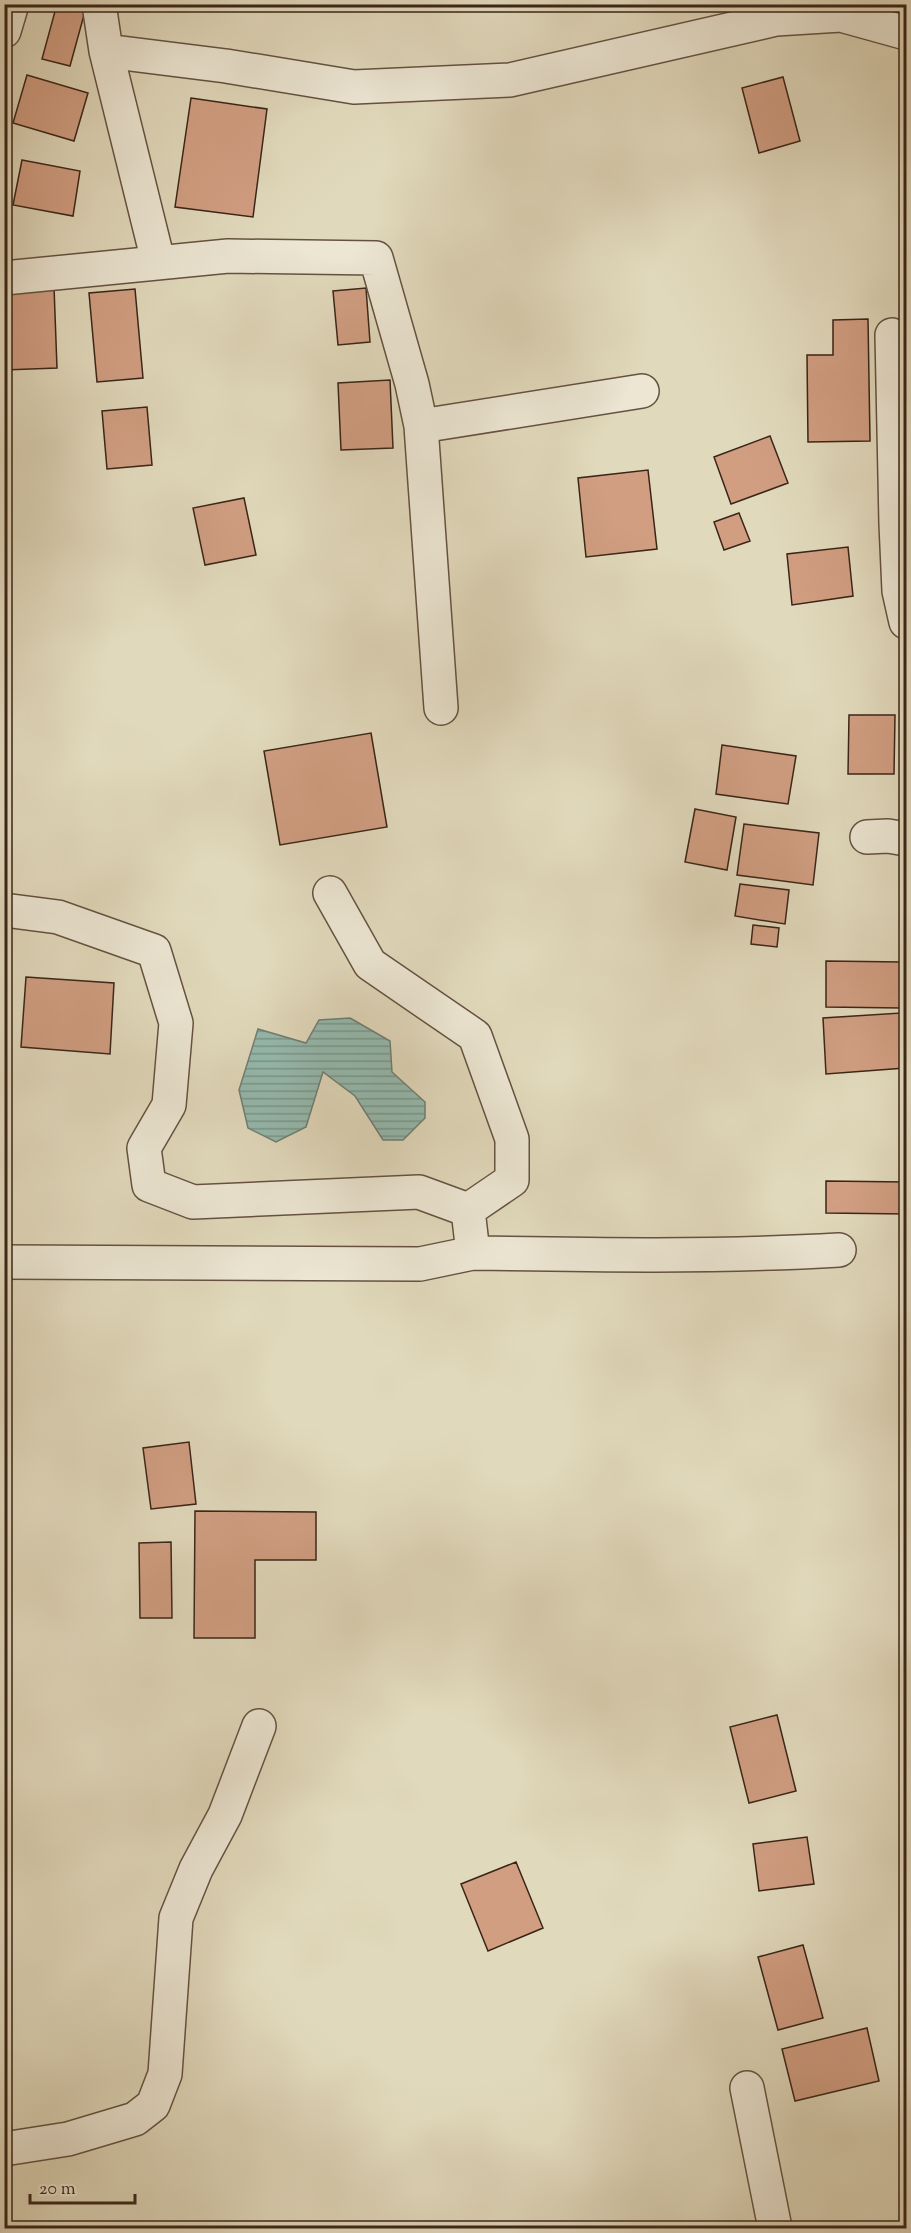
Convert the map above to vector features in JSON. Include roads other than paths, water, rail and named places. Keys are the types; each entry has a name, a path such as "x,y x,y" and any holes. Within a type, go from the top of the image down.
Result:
{"street":[{"path":"4,31 12,4"},
{"path":"99,4 106,51 158,261"},
{"path":"106,51 226,66 354,87 510,80 776,19 841,15 906,33"},
{"path":"4,278 228,255 376,258 412,384 421,426 441,708"},
{"path":"892,335 899,591 906,622"},
{"path":"421,426 642,391"},
{"path":"867,837 888,836 906,839"},
{"path":"330,893 370,964 475,1036 512,1139 512,1180 468,1210"},
{"path":"4,910 58,916 154,951 176,1023 169,1105 144,1148 148,1185 193,1202 419,1192 468,1210"},
{"path":"468,1210 473,1253"},
{"path":"4,1262 420,1264 473,1253 780,1254 839,1250"},
{"path":"4,2149 68,2139 135,2119 153,2105 165,2074 176,1918 196,1869 225,1815 259,1726"},
{"path":"747,2088 775,2229"}],"water":[{"path":"350,1018 390,1041 392,1072 425,1102 425,1118 403,1140 383,1140 355,1096 323,1072 306,1127 276,1142 248,1128 239,1090 258,1029 306,1043 319,1020"}]}
